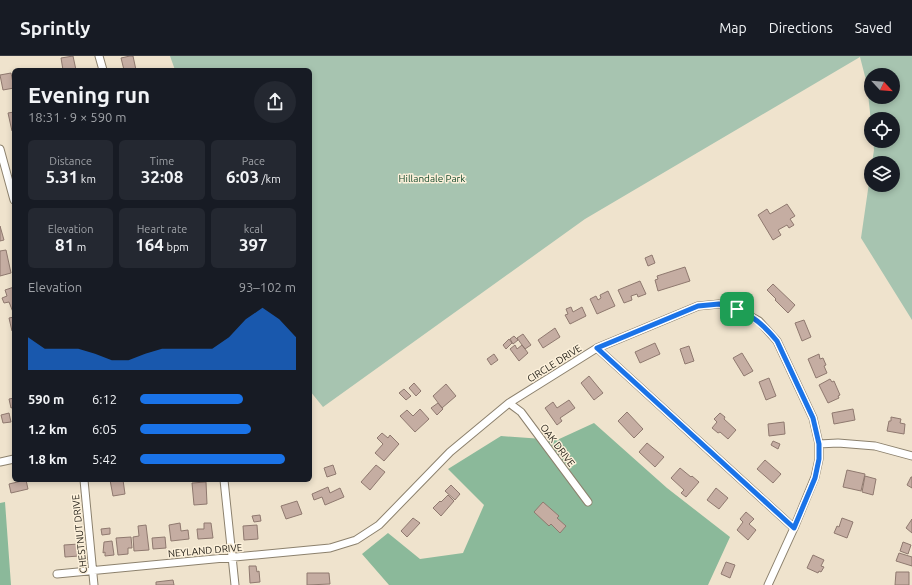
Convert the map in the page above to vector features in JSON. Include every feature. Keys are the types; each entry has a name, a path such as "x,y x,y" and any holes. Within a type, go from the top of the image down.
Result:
{"street":[{"path":"99,56 102,68"},
{"path":"0,149 12,193"},
{"name":"CIRCLE DRIVE","path":"354,541 379,525 450,452 509,403 597,348 698,306 719,304 737,309 759,321 777,341 813,418 819,444 819,459 815,478 768,585"},
{"path":"597,348 794,528"},
{"name":"OAK DRIVE","path":"509,403 521,412 588,502"},
{"path":"819,444 838,443 876,446 912,456"},
{"path":"0,462 12,459"},
{"name":"CHESTNUT DRIVE","path":"84,482 94,585"},
{"path":"224,482 235,585"},
{"name":"NEYLAND DRIVE","path":"57,574 330,548 354,541"}],"green space":[{"name":"Hillandale Park","path":"170,56 912,56 912,320 861,238 868,192 900,192 900,156 873,156 874,148 900,148 900,112 870,112 869,104 900,104 900,68 864,68 864,72 860,57 585,219 323,407 312,393 312,68 174,68"},
{"path":"594,423 667,488 730,537 708,585 389,585 362,554 388,533 420,559 463,553 484,505 448,469 501,436 557,440"},
{"path":"5,502 11,585 0,585 0,503"}],"building":[{"path":"73,56 76,68 63,68 61,58"},
{"path":"133,56 136,68 124,68 121,58"},
{"path":"11,73 12,88 3,90 0,75"},
{"path":"12,112 12,131 8,113"},
{"path":"787,204 795,216 790,219 794,225 789,228 787,225 778,230 781,235 773,240 758,215 767,209 770,214"},
{"path":"0,226 4,240 0,241"},
{"path":"6,250 11,273 0,276 0,251"},
{"path":"652,255 655,263 648,266 645,258"},
{"path":"685,267 690,281 658,291 655,280 658,279 657,276"},
{"path":"640,281 646,294 638,297 637,294 631,296 632,300 624,303 618,290"},
{"path":"773,284 795,305 788,313 767,290"},
{"path":"12,288 12,310 9,302 4,303 2,298 7,296 5,290"},
{"path":"608,291 615,306 597,314 590,299 596,296 598,300 601,298 600,295"},
{"path":"571,307 573,312 582,307 586,316 570,324 565,315 568,314 566,309"},
{"path":"12,317 12,331 9,318"},
{"path":"804,320 811,337 802,341 795,323"},
{"path":"555,328 560,337 543,348 538,340"},
{"path":"523,334 531,345 525,349 517,338"},
{"path":"514,336 518,340 513,344 510,339"},
{"path":"509,339 512,343 506,349 503,345"},
{"path":"655,343 660,354 640,363 635,352"},
{"path":"515,345 517,349 522,345 528,353 519,361 510,349"},
{"path":"689,346 694,361 685,364 680,349"},
{"path":"742,353 753,371 744,376 733,358"},
{"path":"494,354 498,360 491,365 487,359"},
{"path":"819,354 820,359 823,358 826,365 824,366 827,373 816,378 808,359"},
{"path":"589,376 603,393 594,400 581,383"},
{"path":"769,378 776,396 766,400 759,382"},
{"path":"830,379 832,382 834,381 840,395 838,396 839,398 828,403 819,385"},
{"path":"414,383 421,391 416,396 409,388"},
{"path":"446,384 456,396 442,408 433,396"},
{"path":"404,389 411,396 406,400 399,393"},
{"path":"12,398 11,408 9,399"},
{"path":"569,400 575,408 560,418 562,421 557,425 545,408 553,402 557,408"},
{"path":"438,403 443,409 437,415 431,408"},
{"path":"420,409 429,419 415,432 400,416 407,410 413,416"},
{"path":"853,409 855,420 834,424 832,413"},
{"path":"627,412 643,429 634,438 618,421"},
{"path":"9,413 11,422 3,423 1,415"},
{"path":"720,413 736,430 728,439 720,432 718,433 712,428 717,422 714,419"},
{"path":"891,417 901,419 900,423 905,424 904,434 887,431"},
{"path":"784,422 785,434 769,436 768,424"},
{"path":"382,433 388,438 390,435 399,444 384,461 375,453 383,444 377,438"},
{"path":"773,441 780,444 778,449 771,445"},
{"path":"647,443 664,457 655,467 639,452"},
{"path":"765,460 781,474 773,483 757,469"},
{"path":"333,465 336,474 327,477 324,468"},
{"path":"376,465 385,472 370,490 361,482"},
{"path":"680,468 699,482 686,497 681,493 684,490 671,478"},
{"path":"847,470 865,474 861,491 843,487"},
{"path":"865,476 876,479 873,495 862,492"},
{"path":"912,477 912,488 907,485"},
{"path":"26,482 28,489 11,493 9,484"},
{"path":"110,482 123,482 125,494 113,496"},
{"path":"206,482 207,504 194,505 192,483"},
{"path":"451,485 460,494 455,500 445,491"},
{"path":"328,487 330,493 340,488 344,497 325,505 322,497 314,500 312,494"},
{"path":"716,488 728,498 719,509 707,500"},
{"path":"448,495 454,501 441,516 433,508"},
{"path":"297,501 302,514 286,519 281,506"},
{"path":"543,502 559,516 557,518 566,526 560,533 551,524 549,526 534,512"},
{"path":"746,512 754,519 749,524 756,530 748,540 737,530 743,522 740,519"},
{"path":"260,515 261,521 254,522 252,516"},
{"path":"413,518 420,523 407,537 401,531"},
{"path":"842,518 853,522 847,538 834,533 837,526 839,527"},
{"path":"912,519 912,533 906,528"},
{"path":"180,523 181,531 188,530 189,539 171,541 169,525"},
{"path":"204,523 211,523 213,538 198,539 197,529 204,529"},
{"path":"146,525 149,550 134,551 133,537 139,536 138,526"},
{"path":"257,525 258,539 244,540 243,526"},
{"path":"110,528 110,534 102,535 101,529"},
{"path":"131,537 132,548 128,548 128,554 118,555 116,538"},
{"path":"165,537 166,548 153,549 152,538"},
{"path":"112,541 114,555 105,556 105,552 103,553 104,542"},
{"path":"903,542 911,545 908,554 900,551"},
{"path":"79,544 79,556 65,557 64,545"},
{"path":"899,553 912,557 912,566 896,561"},
{"path":"813,555 824,560 821,566 824,567 821,572 819,571 818,573 807,568"},
{"path":"726,562 735,565 730,578 721,574"},
{"path":"249,566 256,566 257,572 259,571 260,582 250,583"},
{"path":"896,572 909,572 909,585 895,585"},
{"path":"307,573 329,573 330,584 307,585"},
{"path":"173,580 174,585 156,585 156,582"}],"route":[{"path":"719,304 737,309 759,321 777,341 813,418 817,432 819,459 815,478 794,528 597,348 698,306 719,304"}]}
